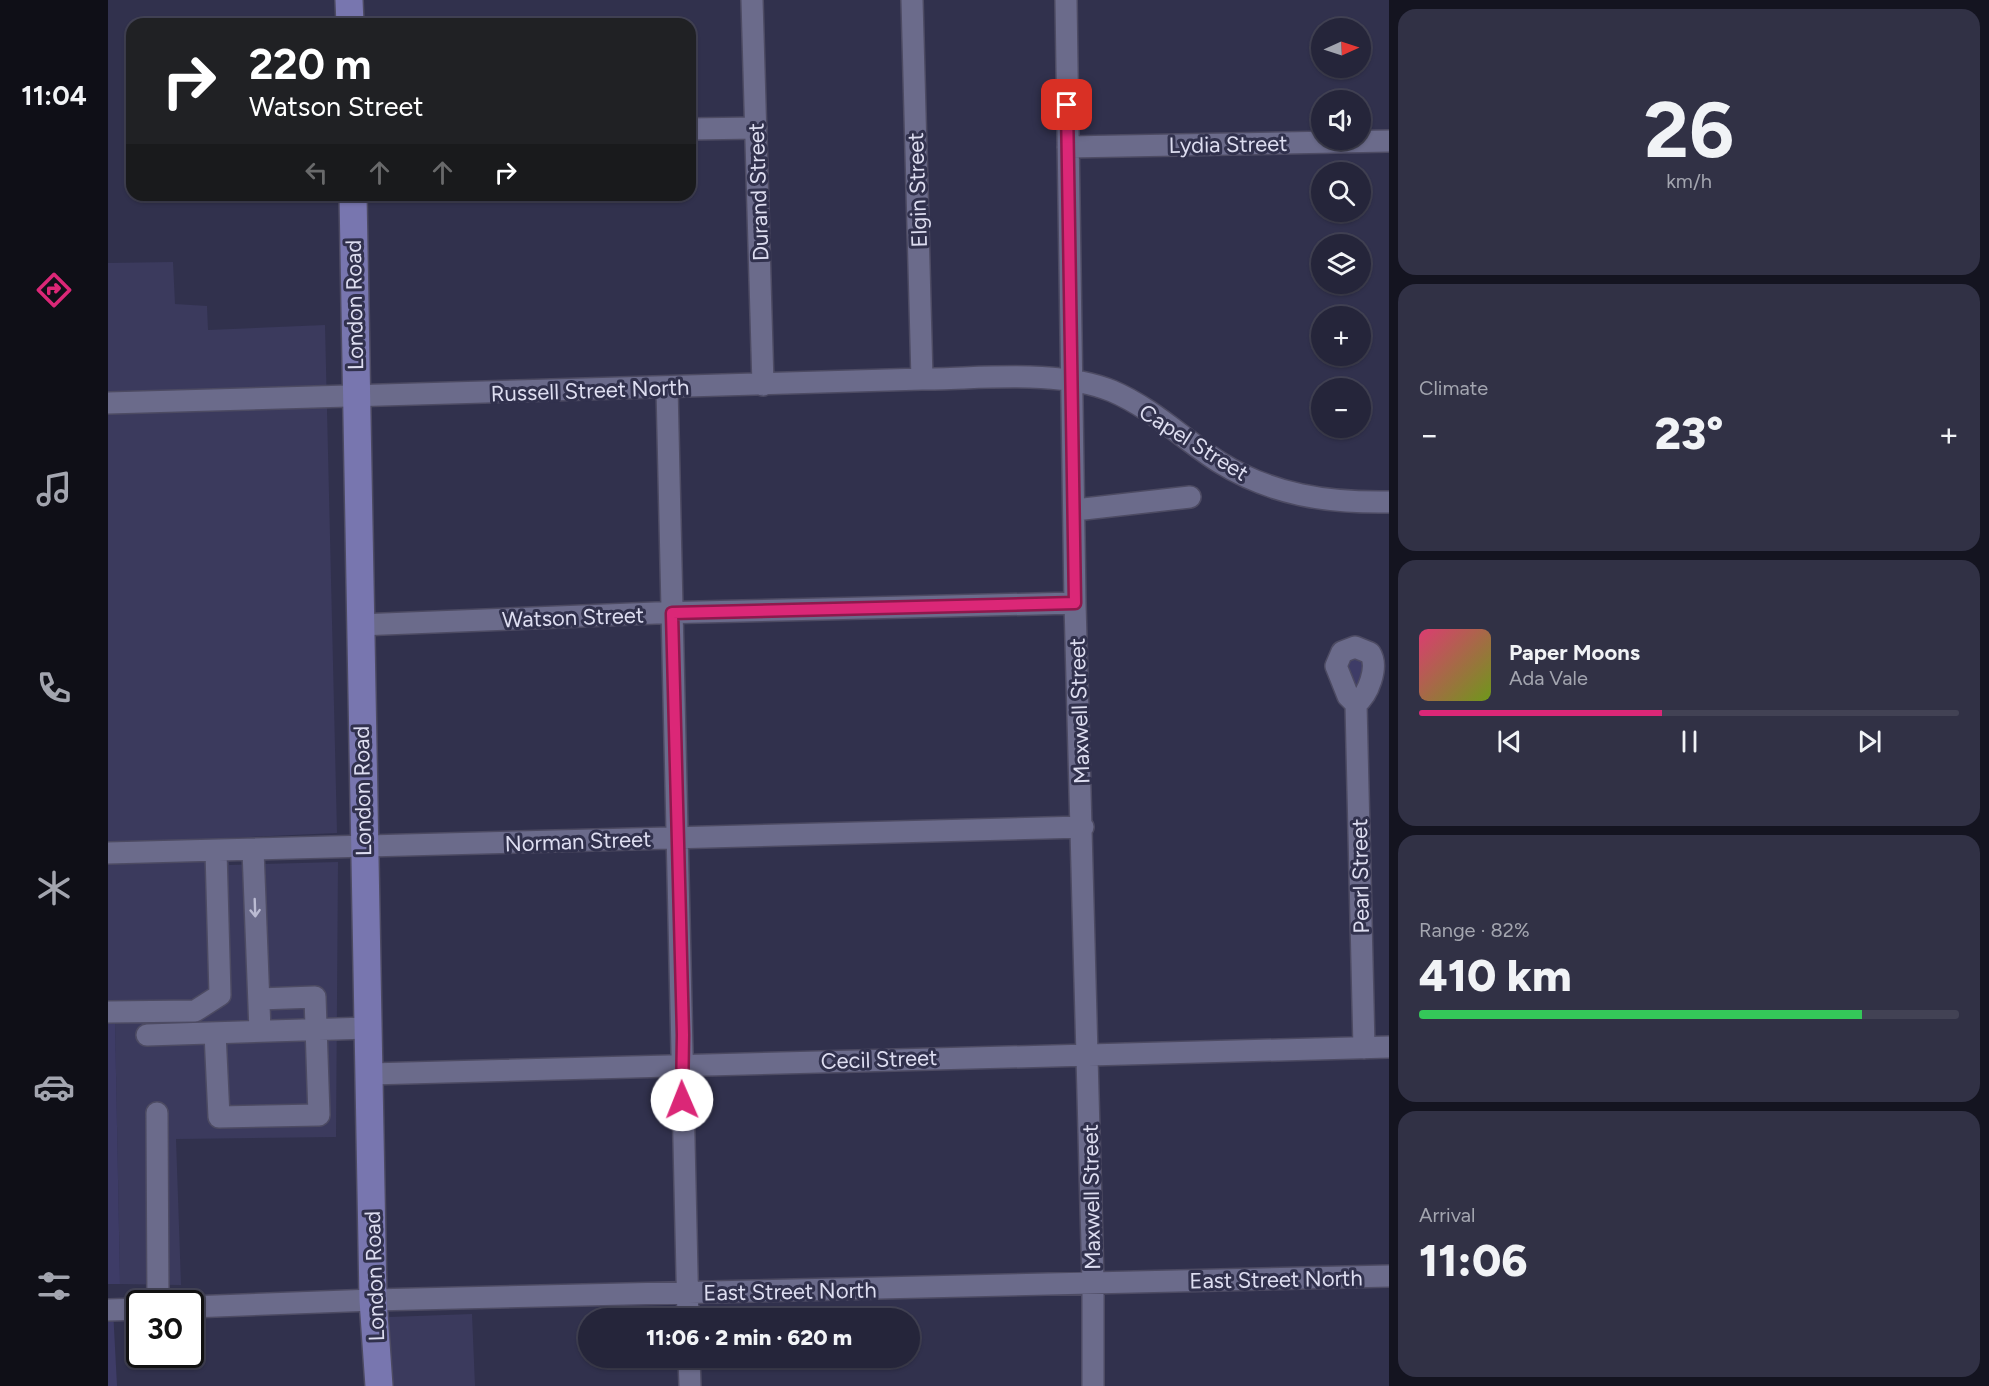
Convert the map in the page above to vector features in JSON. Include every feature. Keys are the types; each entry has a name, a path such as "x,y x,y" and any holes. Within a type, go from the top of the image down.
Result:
{"main road":[{"path":"349,0 350,18"},
{"name":"London Road","path":"353,201 363,846 369,1028 373,1300 378,1386"}],"street":[{"name":"Durand Street","path":"752,0 764,385"},
{"name":"Elgin Street","path":"912,0 922,379"},
{"name":"Maxwell Street","path":"1066,0 1075,603 1083,827 1093,1284 1093,1386"},
{"path":"696,129 756,128"},
{"name":"Lydia Street","path":"1068,147 1389,141"},
{"name":"Russell Street North","path":"108,403 356,398 922,379 1045,379 1073,382"},
{"name":"Capel Street","path":"1073,382 1112,391 1162,419 1219,462 1272,489 1324,500 1389,502"},
{"path":"667,387 688,1308"},
{"path":"1075,510 1122,507 1190,497"},
{"name":"Watson Street","path":"359,625 672,613 1075,603"},
{"name":"Pearl Street","path":"1356,704 1364,1048"},
{"name":"Norman Street","path":"108,853 1083,827"},
{"path":"108,1012 195,1011 220,995 216,850"},
{"path":"253,850 260,1031"},
{"path":"215,1033 219,1117 319,1115 315,997 259,999"},
{"path":"147,1035 369,1028"},
{"name":"Cecil Street","path":"370,1074 1088,1053 1389,1047"},
{"path":"157,1113 158,1290"},
{"name":"East Street North","path":"204,1306 373,1300 1389,1276"},
{"path":"108,1310 126,1309"},
{"path":"689,1368 690,1386"}],"shaded area":[{"path":"173,262 175,304 207,306 208,330 325,325 337,833 228,838 229,865 338,862 336,1137 176,1139 181,1285 120,1284 115,1022 108,1022 108,263"},
{"path":"1350,656 1365,662 1357,691 1345,671"},
{"path":"115,1021 120,1284 108,1284 108,1022"},
{"path":"108,1309 113,1309 117,1386 108,1386"},
{"path":"472,1314 475,1386 393,1386 389,1317"}],"route":[{"path":"682,1100 683,1035 672,613 1075,603 1074,394 1067,105"}]}
